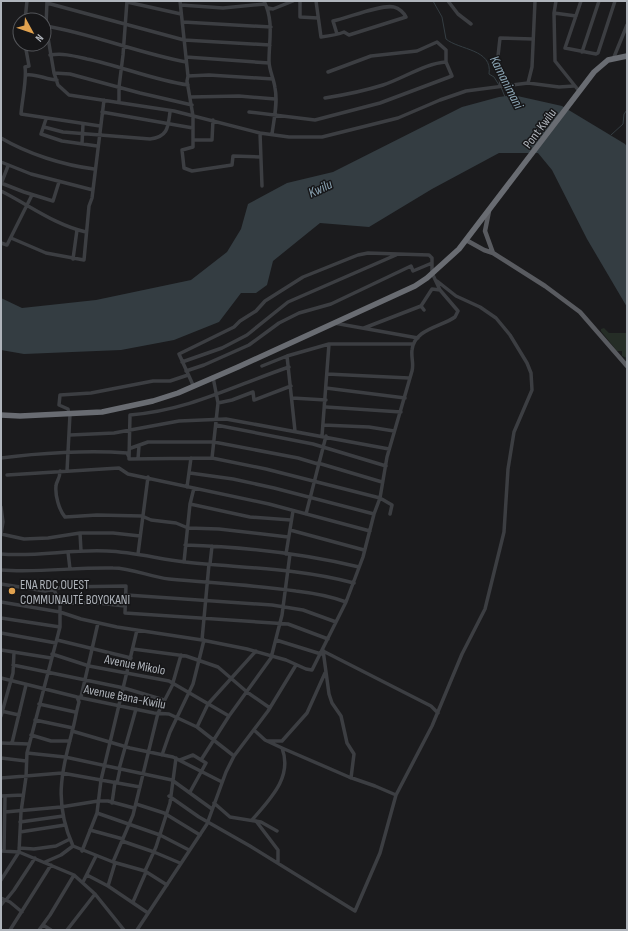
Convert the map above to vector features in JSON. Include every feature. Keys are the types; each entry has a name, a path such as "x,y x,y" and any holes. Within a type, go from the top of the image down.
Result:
{"highway":[{"path":"614,57 627,56"},
{"name":"Pont Kwilu","path":"1,416 69,415 102,412 128,407 178,393 409,289 434,276 466,240 594,72 614,57"}],"main road":[{"path":"489,210 485,231 493,253"},
{"path":"466,240 484,250 493,253 545,286 580,312 627,366"}],"street":[{"path":"26,12 27,1"},
{"path":"120,101 119,88 127,1 182,14"},
{"path":"279,1 280,5"},
{"path":"260,157 233,156 232,165 192,172 184,168 182,151 193,147 193,116 188,84 181,3 223,8 266,4 273,9 293,1"},
{"path":"300,1 300,17 318,18"},
{"path":"316,1 321,37 337,34 344,32 349,35 406,18 401,11 394,7 377,9 333,21 337,34"},
{"path":"448,1 458,14 471,24"},
{"path":"528,83 532,67 535,1"},
{"path":"556,1 554,13 555,61 579,91"},
{"path":"581,1 565,48 582,52 598,53 616,1"},
{"path":"582,52 599,1"},
{"path":"46,12 47,2 184,40 270,45"},
{"path":"266,4 271,27 269,63 276,89 272,134"},
{"path":"554,13 576,16"},
{"path":"183,22 271,27"},
{"path":"614,57 627,25"},
{"path":"52,27 73,31 186,62"},
{"path":"501,86 498,56 500,38 533,39"},
{"path":"249,112 315,120 380,103 452,76 446,62 446,50 437,42 417,51 370,56 328,72"},
{"path":"26,52 29,66 25,67 26,76 21,101 21,114 100,126"},
{"path":"49,52 56,80 63,91 69,94 120,101 213,120 260,133 303,138 332,136 398,118 458,94 501,86 528,83 559,87 574,86"},
{"path":"50,55 64,54 161,79 188,84"},
{"path":"186,57 269,63"},
{"path":"325,98 349,94 383,85 404,75 446,62"},
{"path":"54,73 70,74 119,88 192,104"},
{"path":"26,76 31,74 47,80 56,80"},
{"path":"188,76 209,75 273,79"},
{"path":"191,97 238,96 275,99"},
{"path":"11,238 46,253 84,260 89,206 93,190 94,169 104,100"},
{"path":"102,112 193,128"},
{"path":"44,127 63,132 160,138 165,133 170,112"},
{"path":"46,119 41,134 62,141 97,146"},
{"path":"193,140 212,140 213,120"},
{"path":"82,144 84,124"},
{"path":"260,133 262,186"},
{"path":"1,138 21,148 54,159 94,169"},
{"path":"1,162 8,166 59,182 93,190"},
{"path":"8,166 1,183 32,195 53,201 59,182"},
{"path":"1,191 77,230 86,232"},
{"path":"1,243 7,245 32,195"},
{"path":"73,259 77,230"},
{"path":"182,362 222,348 247,335 288,302 398,254"},
{"path":"1,602 60,612 137,630 203,640 256,651 311,670 322,652 354,583 380,498 389,449 414,364 411,353 413,344 426,332 451,320 457,315 457,309 440,290 434,276 432,258 429,255 358,255 303,277 265,301 256,311 240,321 234,327 179,354 193,385"},
{"path":"186,371 204,365 249,345 279,323 299,313 331,304 411,266 413,271 432,263"},
{"path":"169,796 355,911 380,853 396,795 438,713 462,654 485,609 504,532 508,469 514,432 531,395 531,373 527,362 510,335 496,318 480,307 456,296 434,276"},
{"path":"364,328 421,306 431,290 440,290"},
{"path":"421,306 424,310"},
{"path":"334,323 418,338"},
{"path":"262,366 287,356 329,344 413,344"},
{"path":"306,514 323,447 323,425 326,407 329,344"},
{"path":"287,356 295,431"},
{"path":"130,459 130,415 178,408 289,367"},
{"path":"327,374 409,378"},
{"path":"68,471 70,435 69,415 68,409 59,405 60,395 90,393 153,381 170,381 188,376"},
{"path":"212,458 218,403 213,377"},
{"path":"218,403 232,400 253,392 254,400 291,386"},
{"path":"326,388 405,398"},
{"path":"292,398 326,400"},
{"path":"326,407 401,412"},
{"path":"70,435 114,433 129,429 179,421 217,419 324,436 389,449"},
{"path":"216,425 323,447 386,466"},
{"path":"323,425 368,427 394,431"},
{"path":"131,448 148,442 214,442 298,458 382,482"},
{"path":"138,459 139,446"},
{"path":"1,458 117,452 127,453 130,459"},
{"path":"187,487 190,473 190,458"},
{"path":"130,459 212,458 314,481 380,498 390,503 390,514"},
{"path":"7,475 119,468 128,474 148,477 306,514 370,531"},
{"path":"60,471 60,478 56,486 60,507 65,517 97,515 142,516 151,520 176,523 188,528 220,529 288,537"},
{"path":"190,473 233,479 374,514"},
{"path":"138,554 148,477"},
{"path":"184,562 190,504 194,488"},
{"path":"190,504 250,517 291,520"},
{"path":"1,508 4,522 1,534 24,539 36,539 80,533 113,533 140,536"},
{"path":"202,760 229,716 272,656 280,623 288,572 288,537 293,511"},
{"path":"290,530 364,550"},
{"path":"80,533 81,551"},
{"path":"185,545 212,546 304,556 359,567"},
{"path":"162,755 176,717 193,684 200,660 203,640 204,600 212,546"},
{"path":"1,554 41,554 81,551 138,554 184,562 288,572 354,583"},
{"path":"68,552 70,569"},
{"path":"1,570 38,572 70,569 122,568 162,578 285,589 335,598 346,602"},
{"path":"1,584 45,591 63,588 126,586 127,595 125,613 288,624 328,639"},
{"path":"1,880 19,850 20,822 26,777 27,753 60,627 60,603 54,590"},
{"path":"127,595 282,607 303,610 336,622"},
{"path":"60,603 98,603 125,606"},
{"path":"1,618 60,627"},
{"path":"98,622 89,666 75,712 73,730 60,781 61,807 65,825 73,846 96,856 146,872 167,885"},
{"path":"82,851 96,813 101,780 120,706 137,630"},
{"path":"1,633 56,641 131,658"},
{"path":"276,640 322,652 431,706 438,713"},
{"path":"133,649 181,655 218,667 247,692 270,708"},
{"name":"Avenue Mikolo","path":"1,650 52,656 89,666 128,672 173,682 229,716"},
{"path":"197,727 208,704 256,651"},
{"path":"1,716 1,711 11,680 14,652"},
{"path":"322,652 325,656 325,672 332,703 340,716 347,743 354,754 351,778"},
{"path":"108,886 114,862 130,824 158,713 173,682 181,655"},
{"path":"137,930 208,821 222,782 234,756 270,708 296,665"},
{"path":"13,666 124,688 164,700"},
{"path":"267,740 282,741 300,720 310,706 325,672"},
{"name":"Avenue Bana-Kwilu","path":"1,678 120,706 169,714 197,727 234,756"},
{"path":"12,743 26,684"},
{"path":"39,704 75,712"},
{"path":"112,803 125,746 136,709"},
{"path":"1,711 19,715"},
{"path":"35,720 73,730 110,743 178,759 222,782"},
{"path":"254,730 267,740 282,748 351,778 396,795"},
{"path":"31,735 51,741 70,741"},
{"path":"1,742 29,744"},
{"path":"253,820 274,794 283,777 285,765 282,748"},
{"path":"27,753 65,757 172,780 212,809"},
{"path":"178,759 193,755 206,763 190,792"},
{"path":"1,758 26,761"},
{"path":"133,902 160,835 170,803 169,796 178,759"},
{"path":"1,778 62,773 140,787"},
{"path":"23,795 3,796 5,812 3,851 34,850 56,846 70,839"},
{"path":"5,812 21,812 98,801 135,806 166,815 200,835"},
{"path":"214,803 230,817 253,820 266,824 277,831"},
{"path":"96,813 160,835 188,850"},
{"path":"20,822 63,816"},
{"path":"253,820 278,850 278,863"},
{"path":"20,832 65,825"},
{"path":"90,830 122,840 180,863"},
{"path":"45,862 61,855 73,846"},
{"path":"19,850 74,875 95,894 124,930"},
{"path":"1,905 14,890 34,858 34,850"},
{"path":"83,882 88,875 96,856"},
{"path":"10,930 51,865"},
{"path":"39,930 74,875"},
{"path":"88,875 108,886 148,913"},
{"path":"67,930 95,894"},
{"path":"1,898 22,912"},
{"path":"43,925 51,930"}],"shaded area":[{"path":"604,328 609,333 627,333 627,358 622,356 622,351 617,351 601,331 601,329"}],"water":[{"name":"Kwilu","path":"513,95 562,106 625,144 627,147 627,307 587,239 552,170 538,153 499,153 432,189 369,227 320,223 273,261 267,285 256,293 241,293 219,322 174,340 121,350 24,354 1,350 1,298 22,308 96,300 191,280 227,252 241,229 248,204 287,183 333,172 462,107 499,97"}],"waterway":[{"name":"Kamanimani","path":"433,1 442,17 446,39 481,55 489,66 489,74 494,77 499,85"},
{"name":"Kamanimani","path":"501,87 505,97"},
{"path":"611,135 623,124 624,114 627,110"}],"place":[{"name":"ENA RDC OUEST COMMUNAUTÉ BOYOKANI","path":"12,591"}]}
